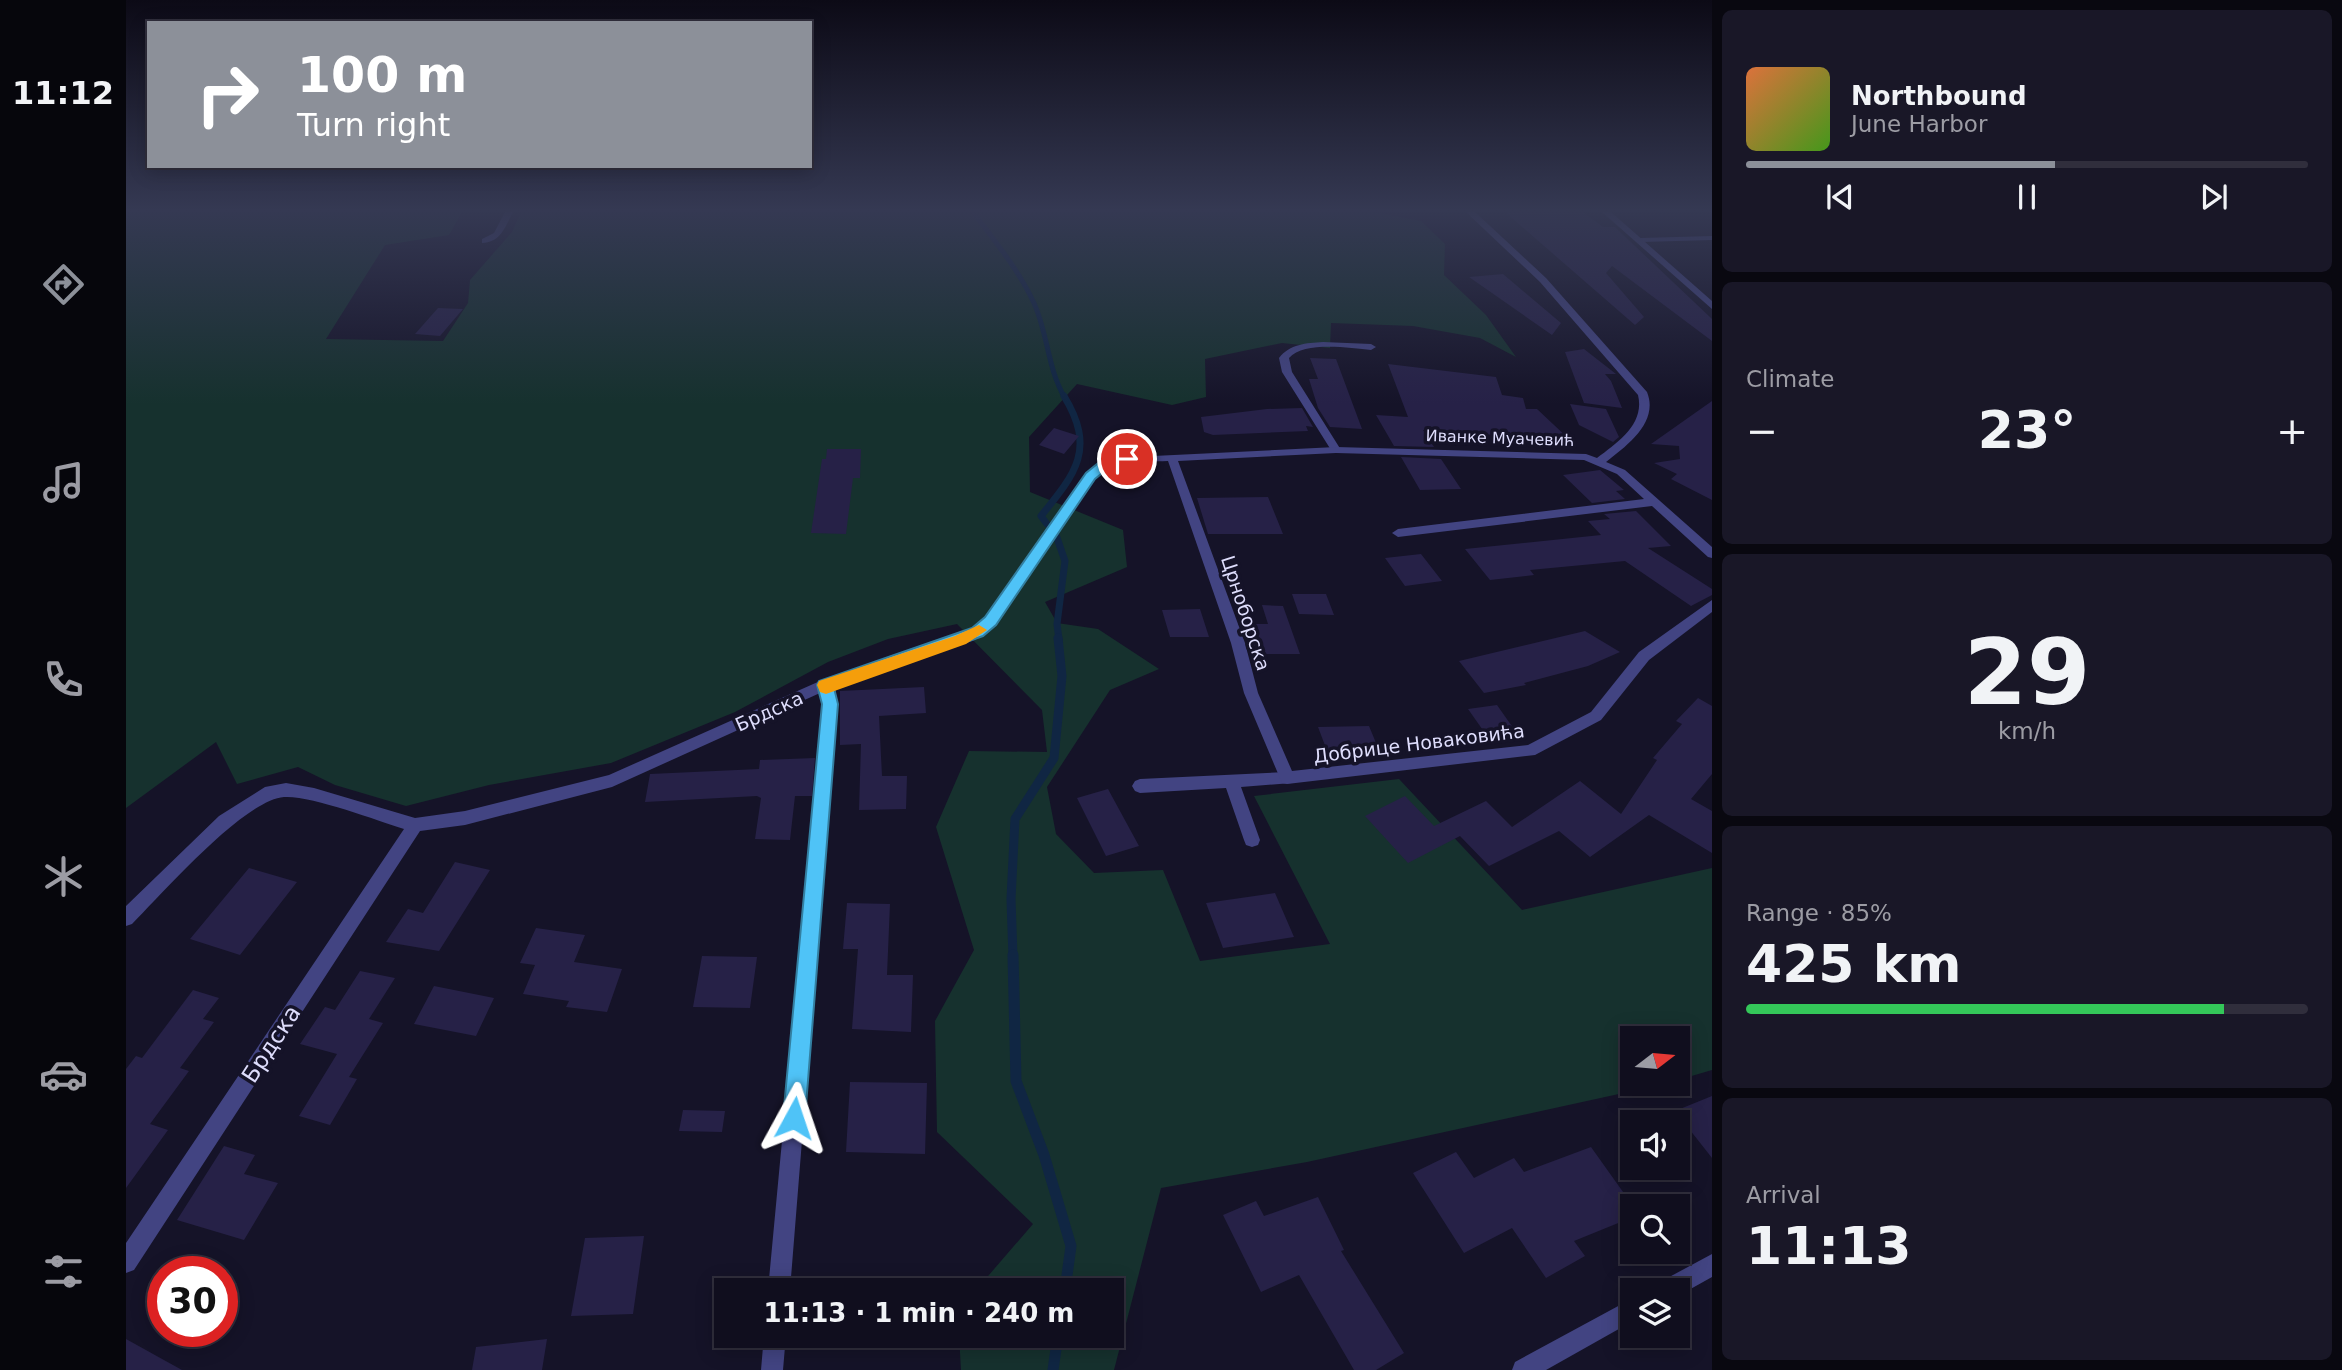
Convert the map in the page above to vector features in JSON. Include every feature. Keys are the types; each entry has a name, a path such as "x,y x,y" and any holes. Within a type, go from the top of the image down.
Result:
{"street":[{"name":"Иванке Муачевић","path":"825,685 978,632 991,621 1076,496 1107,462 1336,450 1511,453 1586,457 1600,461 1622,444 1646,414 1647,404 1643,394 1539,276"},
{"path":"1683,276 1708,298 1712,306"},
{"path":"1336,450 1287,372 1283,358 1293,349 1311,345 1371,347"},
{"name":"Црноборска","path":"1172,458 1238,643 1251,693 1287,778"},
{"path":"1600,461 1621,472 1712,554"},
{"path":"1398,533 1653,502"},
{"name":"Добрице Новаковића","path":"1140,786 1287,778 1530,751 1596,716 1644,656 1712,605"},
{"name":"Брдска","path":"126,918 225,821 265,794 286,790 314,795 415,825 465,818 612,781 825,685 830,704 780,1278"},
{"path":"1232,782 1252,840"},
{"name":"Брдска","path":"126,1262 415,825"},
{"path":"1689,1278 1712,1265"},
{"path":"1523,1370 1620,1316"},
{"path":"772,1370 774,1348"}],"green space":[{"path":"126,276 366,276 326,339 443,341 468,303 470,280 474,276 1445,276 1486,315 1516,357 1480,338 1413,326 1331,323 1330,348 1282,343 1205,359 1206,397 1172,405 1077,384 1029,437 1030,492 1123,530 1127,567 1045,602 1057,623 1098,629 1159,669 1110,690 1047,787 1056,834 1094,873 1163,870 1200,961 1330,944 1254,796 1399,779 1522,910 1712,868 1712,1070 1690,1076 1690,1026 1620,1026 1620,1094 1307,1162 1161,1188 1124,1331 1124,1278 986,1278 1033,1224 937,1132 935,1021 974,950 936,827 969,751 1047,752 1042,710 957,624 888,639 828,662 735,712 611,763 489,785 406,806 335,785 298,767 237,784 216,742 126,808"},
{"path":"960,1348 1120,1348 1114,1370 961,1370"}],"building":[{"path":"1505,276 1561,323 1552,335 1469,277"},
{"path":"1579,276 1609,276 1644,317 1635,325"},
{"path":"1625,276 1667,276 1712,319 1712,341"},
{"path":"438,308 463,309 440,336 415,334"},
{"path":"1584,349 1616,374 1605,374 1611,381 1622,408 1584,403 1565,352"},
{"path":"1310,358 1336,359 1362,429 1330,427 1318,408 1309,379 1318,379"},
{"path":"1388,364 1496,377 1502,395 1523,398 1526,409 1537,409 1570,440 1423,430 1434,447 1394,446 1376,415 1408,417"},
{"path":"1712,401 1712,500 1671,479 1677,474 1654,463 1680,459 1679,446 1651,444"},
{"path":"1570,404 1606,409 1619,437 1613,442 1579,425"},
{"path":"1302,408 1313,427 1306,426 1308,431 1213,435 1204,432 1201,417 1267,409"},
{"path":"1054,428 1079,436 1064,454 1039,445"},
{"path":"827,449 861,449 860,478 853,478 846,534 811,533 822,459 826,459"},
{"path":"1401,457 1441,459 1461,489 1420,490"},
{"path":"1600,470 1624,490 1616,491 1625,499 1592,503 1563,475"},
{"path":"1268,497 1283,534 1208,534 1197,498"},
{"path":"1636,511 1671,546 1648,548 1712,589 1712,595 1691,606 1625,561 1530,570 1534,575 1490,580 1465,549 1601,535 1588,521 1610,519 1604,514"},
{"path":"1421,554 1442,581 1405,586 1385,558"},
{"path":"1292,594 1326,594 1334,615 1299,614"},
{"path":"1262,605 1283,606 1300,654 1257,654 1248,624 1268,624"},
{"path":"1200,609 1209,637 1170,637 1162,610"},
{"path":"1585,631 1620,652 1588,666 1524,683 1526,685 1484,693 1459,661"},
{"path":"924,687 926,713 879,716 882,776 907,776 906,809 859,810 861,744 840,745 840,691"},
{"path":"1698,698 1712,706 1712,774 1691,799 1712,811 1712,853 1649,815 1590,857 1559,831 1489,866 1460,836 1408,863 1365,816 1405,796 1434,826 1486,801 1512,827 1580,781 1621,814 1657,760 1653,758 1682,724 1676,721"},
{"path":"1497,705 1516,732 1487,736 1468,709"},
{"path":"1369,726 1381,755 1329,756 1318,727"},
{"path":"815,758 812,796 795,796 790,840 755,839 761,798 757,796 645,802 650,774 759,769 760,760"},
{"path":"1108,789 1139,846 1106,856 1077,798"},
{"path":"455,862 490,870 439,951 386,942 408,909 423,913"},
{"path":"249,868 297,882 240,955 190,939"},
{"path":"1275,893 1294,937 1223,948 1206,903"},
{"path":"847,903 890,904 887,975 913,975 911,1032 852,1029 858,949 843,949"},
{"path":"536,928 585,935 574,962 622,969 607,1012 566,1007 569,1001 523,994 535,965 520,963"},
{"path":"702,956 757,957 750,1008 693,1007"},
{"path":"360,971 395,978 369,1019 383,1023 349,1077 357,1079 330,1125 299,1116 337,1054 300,1044 325,1007 335,1010"},
{"path":"434,986 494,998 476,1036 414,1024"},
{"path":"193,990 219,998 203,1019 214,1022 180,1068 189,1071 150,1124 168,1130 126,1188 126,1069 136,1056 142,1058"},
{"path":"850,1082 927,1083 925,1154 846,1152"},
{"path":"1712,1096 1712,1158 1690,1130 1690,1110 1677,1110"},
{"path":"683,1110 725,1111 722,1132 679,1131"},
{"path":"224,1146 255,1155 244,1174 278,1183 244,1240 177,1220"},
{"path":"1591,1147 1624,1194 1620,1194 1620,1222 1574,1241 1585,1256 1546,1278 1512,1228 1464,1253 1413,1173 1456,1152 1474,1178 1514,1158 1524,1172"},
{"path":"1318,1197 1344,1250 1341,1251 1404,1353 1376,1370 1354,1370 1299,1275 1261,1292 1223,1215 1256,1201 1264,1216"},
{"path":"644,1236 633,1314 571,1316 585,1238"},
{"path":"126,1339 182,1370 126,1370"},
{"path":"547,1339 542,1370 472,1370 476,1347"}],"waterway":[{"path":"1019,276 1038,313 1055,375 1064,396"},
{"path":"1047,524 1041,516 1072,473 1080,446 1074,415 1064,396"},
{"path":"1056,535 1065,561 1057,624 1059,640"},
{"path":"1013,957 1011,899 1015,819 1054,758 1062,676 1058,638"},
{"path":"1013,955 1016,1081 1044,1155 1071,1246 1067,1278"},
{"path":"1053,1370 1056,1348"}],"slow traffic":[{"path":"826,687 825,685 872,668 960,640 979,630"}],"route":[{"path":"794,1118 830,704 825,685 978,632 991,621 1091,476 1107,462 1127,459"}]}
